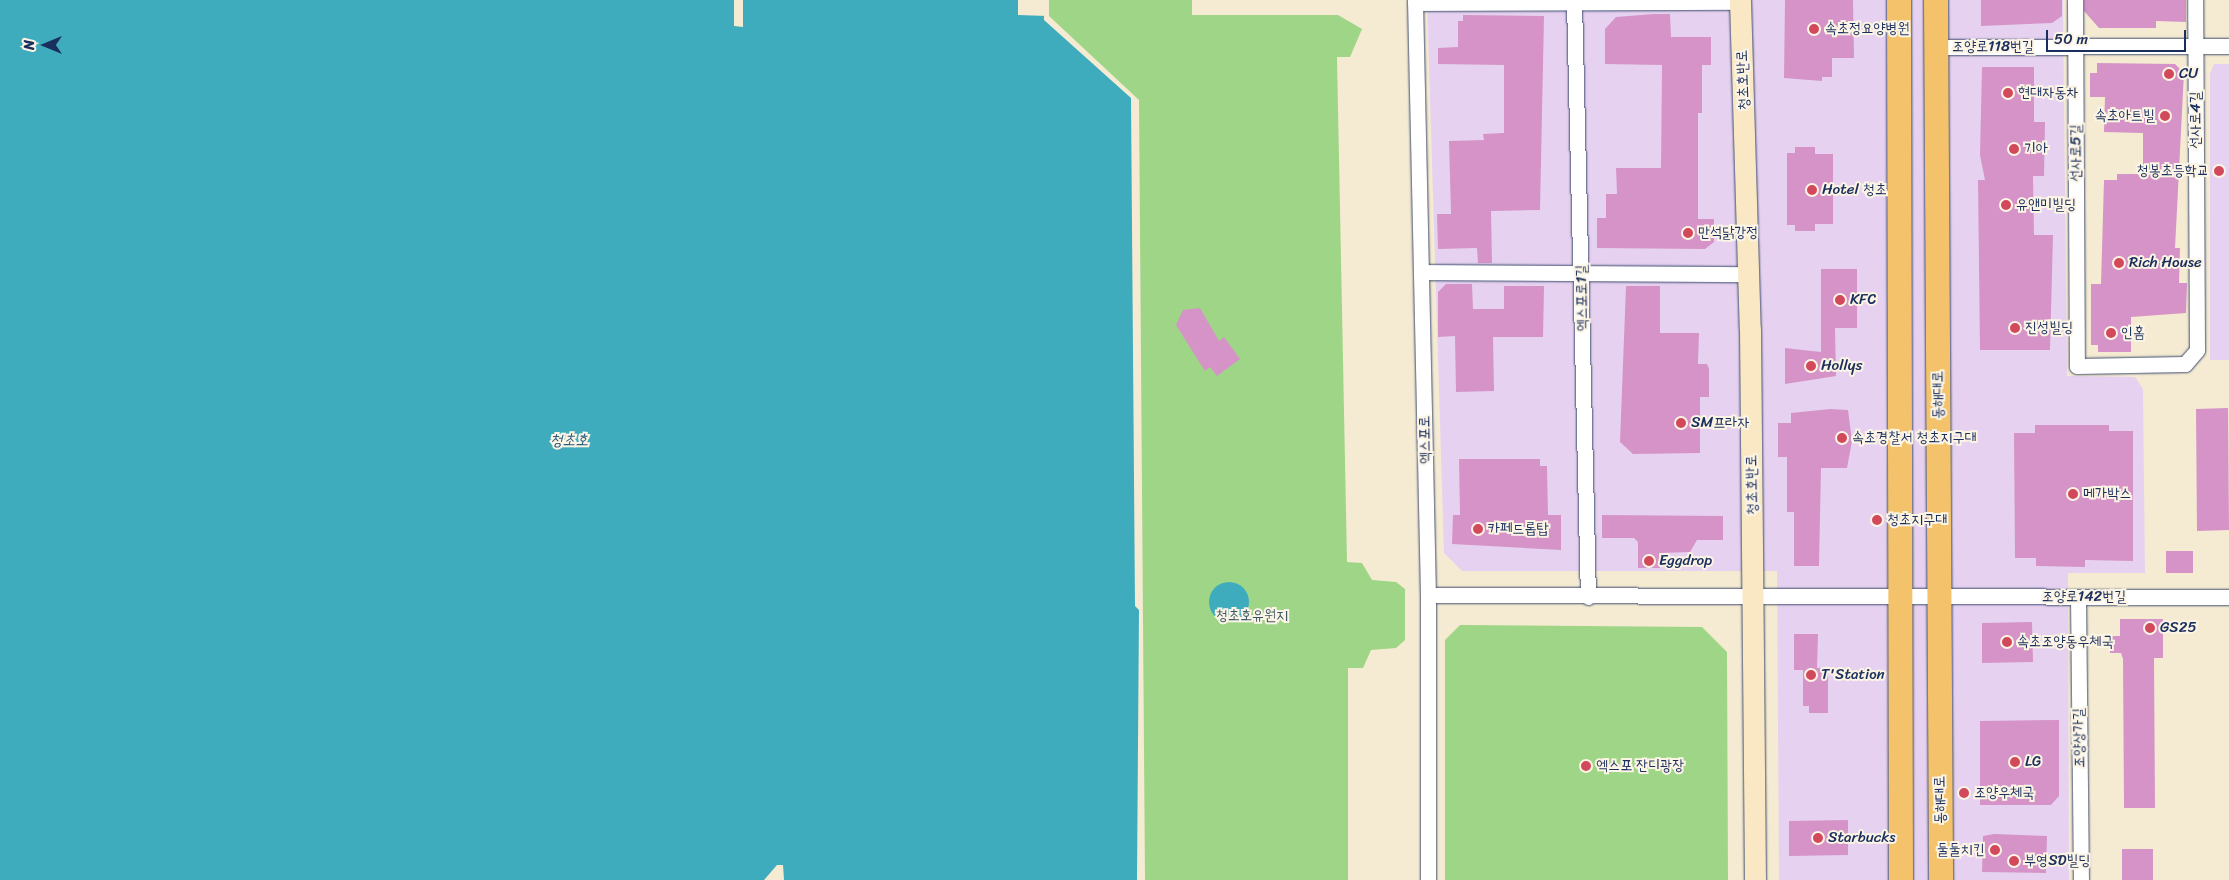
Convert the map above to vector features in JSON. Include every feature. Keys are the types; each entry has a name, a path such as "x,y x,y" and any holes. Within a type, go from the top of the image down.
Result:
{"main road":[{"path":"1899,0 1901,880"},
{"name":"동해대로","path":"1936,0 1941,880"}],"street":[{"name":"선사로5길","path":"2075,0 2077,366"},
{"name":"선사로4길","path":"2077,366 2176,365 2193,359 2198,340 2195,0"},
{"name":"엑스포로1길","path":"1574,1 1582,273 1588,597"},
{"path":"1415,2 1740,1"},
{"name":"청초호반로","path":"1740,1 1748,274 1755,880"},
{"name":"엑스포로","path":"1415,2 1428,595 1428,880"},
{"name":"조양로118번길","path":"1937,47 2229,46"},
{"path":"1422,272 1748,274"},
{"name":"조양로142번길","path":"1428,595 1753,598 2229,597"},
{"name":"조양상가길","path":"2078,597 2080,880"}],"shaded area":[{"path":"1427,0 2063,0 2067,376 2135,377 2143,389 2145,573 2068,573 2069,880 1779,880 1777,571 1462,571 1444,553"},
{"name":"청봉초등학교","path":"2214,64 2229,64 2229,360 2210,360 2210,74"}],"green space":[{"name":"청초호유원지","path":"1049,0 1192,0 1192,15 1338,15 1362,29 1350,57 1337,57 1347,562 1362,563 1372,580 1396,582 1405,589 1405,640 1396,648 1371,650 1363,668 1348,668 1348,880 1145,880 1139,100 1049,16"},
{"name":"엑스포 잔디광장","path":"1460,625 1702,627 1727,652 1728,880 1445,880 1445,640"}],"water":[{"name":"청초호","path":"0,0 1044,0 1044,20 1131,98 1135,606 1139,610 1137,880 784,880 783,865 777,865 764,880 0,880"},
{"path":"1229,582 1243,588 1249,602 1243,616 1229,622 1215,616 1209,602 1215,588"}],"pier":[{"path":"734,0 743,0 743,27 734,26"},
{"path":"1018,0 1047,0 1047,16 1018,15"}],"building":[{"path":"1785,0 1853,0 1854,58 1832,58 1832,77 1822,77 1822,81 1784,78"},
{"path":"1981,0 2062,0 2062,16 2052,23 1981,26"},
{"path":"2084,0 2186,0 2186,22 2156,21 2156,28 2099,28 2084,11"},
{"path":"1670,14 1671,37 1711,37 1711,65 1702,65 1702,113 1698,113 1698,219 1714,219 1714,242 1705,249 1597,248 1597,218 1606,218 1606,194 1617,194 1616,168 1661,168 1662,65 1605,64 1605,29 1616,17"},
{"path":"1463,15 1544,16 1540,210 1491,211 1492,263 1478,263 1477,248 1438,249 1437,214 1451,214 1449,141 1484,140 1483,134 1504,133 1504,65 1438,64 1438,48 1458,47 1458,21 1463,21"},
{"path":"2097,63 2175,64 2184,73 2175,248 2180,248 2179,283 2187,283 2186,313 2131,317 2131,352 2098,352 2098,345 2091,345 2091,284 2101,284 2104,180 2117,180 2117,174 2143,174 2143,133 2104,132 2105,97 2090,97 2090,73 2097,73"},
{"path":"1982,67 2034,67 2034,122 2045,122 2044,176 2033,176 2034,235 2053,235 2050,350 1980,350 1978,180 1985,180 1980,155"},
{"path":"1795,147 1815,147 1815,154 1833,154 1833,224 1815,224 1815,231 1795,231 1795,225 1787,225 1787,153 1795,153"},
{"path":"1821,269 1857,269 1857,328 1835,328 1836,376 1785,384 1785,348 1821,352"},
{"path":"1446,284 1472,284 1473,309 1504,309 1504,286 1544,286 1543,337 1493,337 1494,391 1456,392 1455,336 1438,337 1438,292"},
{"path":"1626,286 1660,286 1660,333 1699,333 1698,364 1707,364 1709,369 1709,397 1700,397 1700,453 1633,454 1620,442"},
{"path":"1200,308 1219,341 1224,337 1240,359 1217,376 1210,367 1205,371 1176,325 1183,310"},
{"path":"2228,408 2229,530 2197,531 2196,409"},
{"path":"1830,409 1848,410 1852,441 1847,468 1821,468 1819,566 1794,566 1794,512 1787,512 1787,457 1778,457 1778,423 1791,423 1791,413"},
{"path":"2035,425 2109,425 2109,431 2133,431 2133,561 2085,560 2085,567 2036,566 2036,558 2015,558 2014,433 2035,433"},
{"path":"1459,459 1540,459 1540,466 1547,466 1548,515 1561,515 1561,550 1452,544 1453,515 1460,515"},
{"path":"1602,515 1723,516 1723,540 1697,540 1690,552 1659,553 1660,568 1638,568 1638,542 1634,538 1602,538"},
{"path":"2166,551 2193,551 2193,573 2166,573"},
{"path":"2120,619 2163,619 2163,658 2154,658 2155,808 2124,808 2123,659 2121,653 2110,653 2110,636 2120,636"},
{"name":"속초조양동우체국","path":"2032,622 2033,662 1982,663 1982,623"},
{"path":"1794,634 1818,634 1817,668 1828,668 1828,713 1809,713 1809,706 1803,706 1803,670 1794,670"},
{"path":"2059,720 2059,796 2051,805 1980,805 1980,721"},
{"name":"Starbucks","path":"1848,820 1848,855 1789,856 1789,821"},
{"name":"부영SD빌딩","path":"1994,834 2047,836 2046,873 1982,872 1983,836"},
{"path":"2122,849 2153,849 2153,880 2122,880"}],"place":[{"name":"속초정요양병원","path":"1814,29"},
{"name":"CU","path":"2169,74"},
{"name":"현대자동차","path":"2008,93"},
{"name":"속초아트빌","path":"2165,116"},
{"name":"기아","path":"2014,149"},
{"name":"청봉초등학교","path":"2219,171"},
{"name":"Hotel 청초","path":"1812,190"},
{"name":"유앤미빌딩","path":"2006,205"},
{"name":"만석닭강정","path":"1688,233"},
{"name":"Rich House","path":"2119,263"},
{"name":"KFC","path":"1840,300"},
{"name":"진성빌딩","path":"2015,328"},
{"name":"인홈","path":"2111,333"},
{"name":"Hollys","path":"1811,366"},
{"name":"SM프라자","path":"1681,423"},
{"name":"속초경찰서 청초지구대","path":"1842,438"},
{"name":"메가박스","path":"2073,494"},
{"name":"청초지구대","path":"1877,520"},
{"name":"카페드롭탑","path":"1478,529"},
{"name":"Eggdrop","path":"1649,561"},
{"name":"GS25","path":"2150,628"},
{"name":"속초조양동우체국","path":"2007,642"},
{"name":"T'Station","path":"1811,675"},
{"name":"LG","path":"2015,762"},
{"name":"엑스포 잔디광장","path":"1586,766"},
{"name":"조양우체국","path":"1964,793"},
{"name":"Starbucks","path":"1818,838"},
{"name":"둘둘치킨","path":"1995,850"},
{"name":"부영SD빌딩","path":"2014,861"}]}
